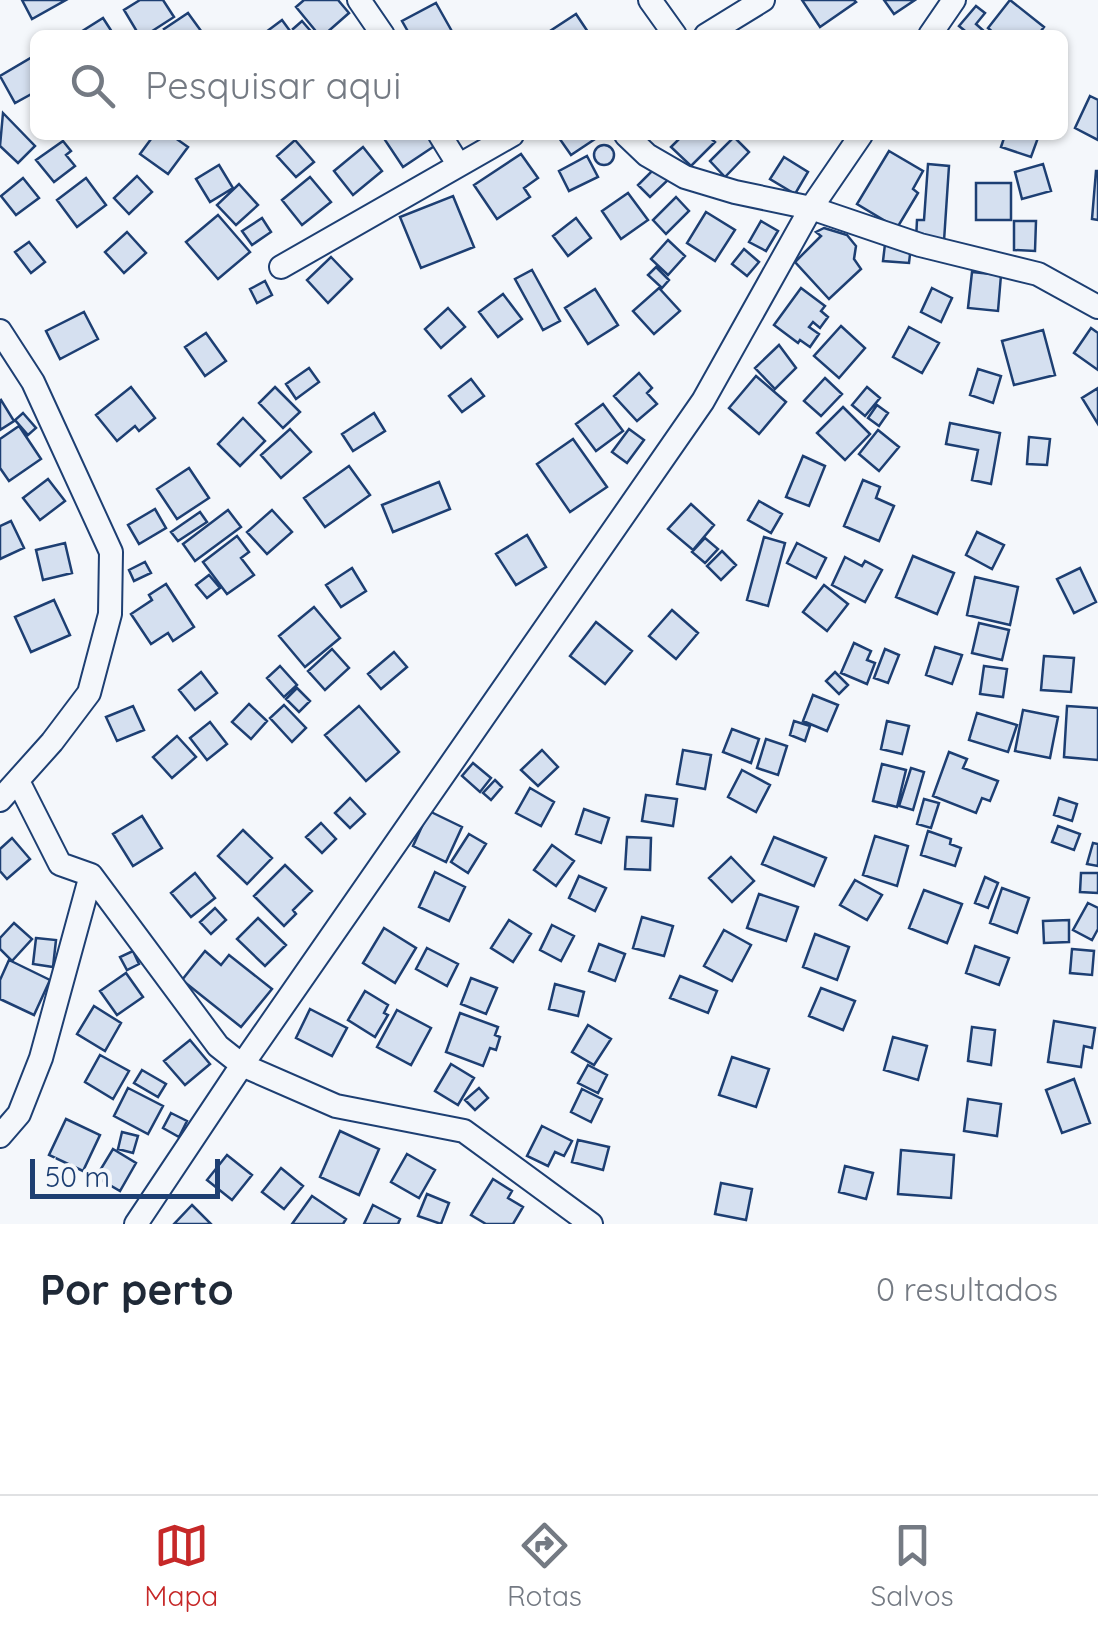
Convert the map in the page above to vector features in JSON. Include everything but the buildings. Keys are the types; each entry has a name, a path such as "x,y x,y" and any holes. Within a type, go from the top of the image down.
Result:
{"street":[{"path":"360,0 380,30"},
{"path":"650,0 671,30"},
{"path":"714,30 764,0"},
{"path":"933,30 954,0"},
{"path":"443,140 458,164"},
{"path":"282,267 503,140"},
{"path":"631,140 647,155 686,177 811,208 920,245 1038,274 1098,307"},
{"path":"136,1224 703,401 811,208 858,140"},
{"path":"0,331 32,382 111,552 110,614 89,693 0,800"},
{"path":"18,781 60,864 91,875 218,1046 242,1065 336,1106 464,1130 592,1224"},
{"path":"0,1136 20,1114 41,1058 91,875"}]}
